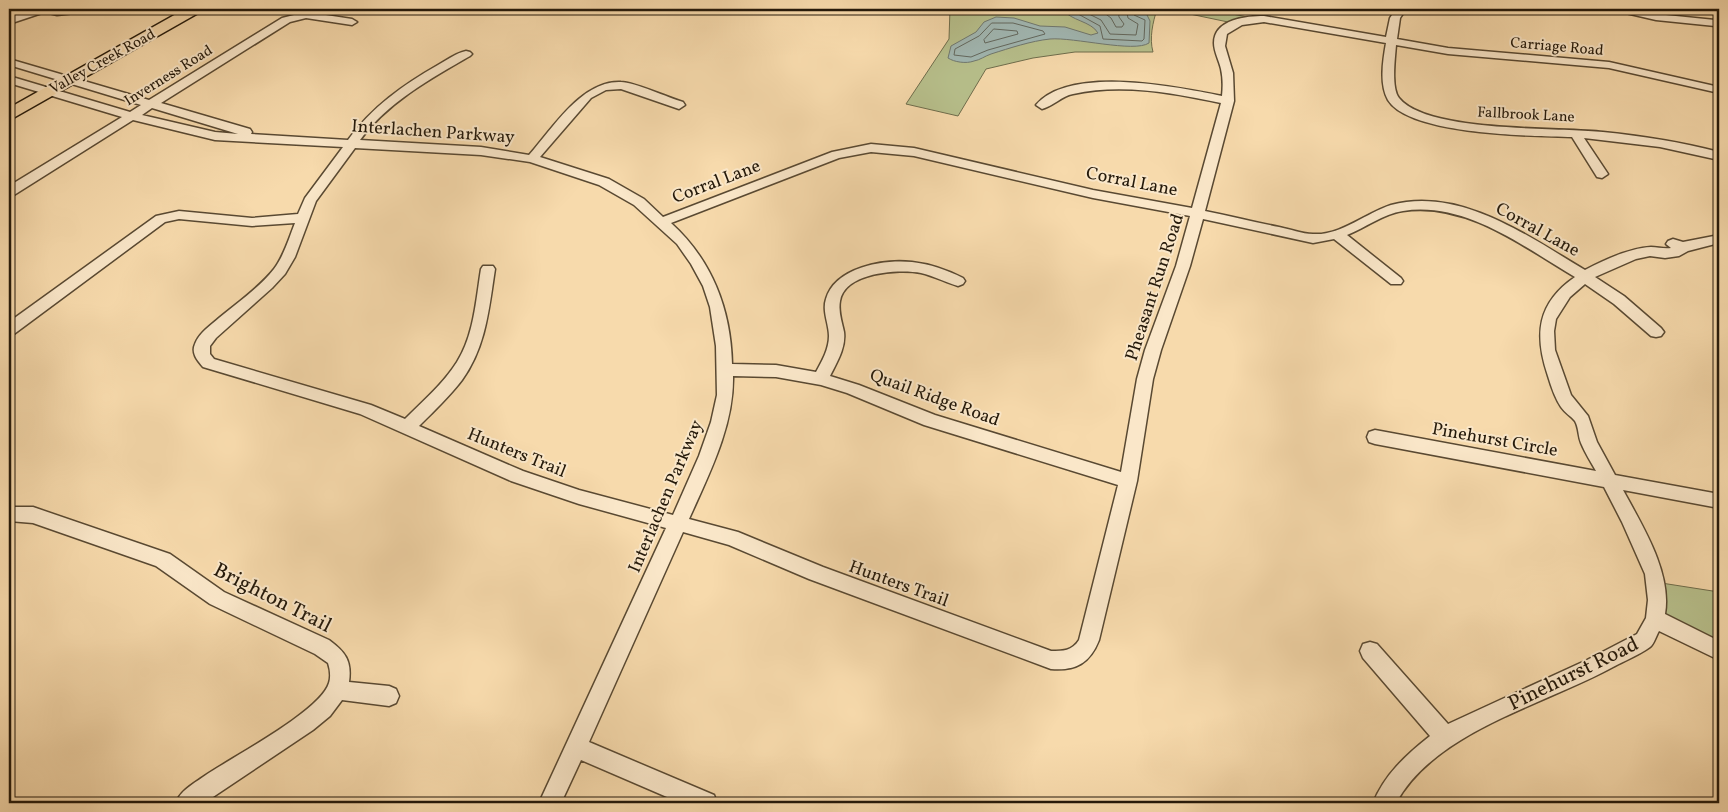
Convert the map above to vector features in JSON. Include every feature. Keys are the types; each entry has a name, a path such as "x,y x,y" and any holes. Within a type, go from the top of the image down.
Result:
{"main road":[{"name":"Valley Creek Road","path":"9,114 51,83 174,9"},
{"name":"Valley Creek Road","path":"9,100 51,83 195,9"}],"street":[{"path":"9,14 26,9"},
{"path":"9,21 42,9"},
{"path":"46,9 58,12 84,9"},
{"name":"Fallbrook Lane","path":"1400,9 1395,18 1392,42 1390,92 1403,108 1414,114 1454,125 1575,133 1648,141 1719,156"},
{"path":"1622,9 1665,18 1717,25"},
{"path":"1694,9 1717,25"},
{"path":"1707,9 1717,25"},
{"name":"Inverness Road","path":"9,192 286,20 306,16 352,22"},
{"name":"Pheasant Run Road","path":"1071,660 1087,648 1128,481 1144,379 1152,350 1183,266 1228,101 1229,80 1220,38 1224,31 1237,22 1269,20 1392,42"},
{"name":"Carriage Road","path":"1392,42 1472,54 1609,65 1719,90"},
{"name":"Hunters Trail","path":"466,54 426,76 384,107 349,144 318,188 280,271 255,297 211,334 202,345 202,356 209,364 365,409 517,476 579,497 732,538 816,573 1051,660 1071,660"},
{"name":"Interlachen Parkway","path":"9,62 51,83 132,116 215,136 481,151 532,159 604,182 639,202 682,241 710,286 721,326 725,370 724,395 719,422 707,456 678,523 550,803"},
{"name":"Interlachen Parkway","path":"9,79 51,83 151,104 270,139"},
{"path":"532,159 587,96 604,87 622,85 679,105"},
{"path":"1042,105 1067,91 1128,85 1157,87 1228,101"},
{"path":"1575,133 1602,174"},
{"name":"Corral Lane","path":"662,222 836,155 871,148 914,152 1093,194 1197,214 1313,240 1338,235 1387,211 1402,207 1427,205 1453,209 1473,215 1506,231 1619,300 1656,332"},
{"path":"9,330 161,219 179,215 252,222 303,218"},
{"path":"1338,235 1396,281"},
{"name":"Pinehurst Road","path":"1384,803 1394,785 1417,760 1445,737 1505,707 1594,667 1644,640 1655,619 1658,600 1654,574 1630,520 1588,442 1574,428 1566,413 1568,404 1548,351 1548,319 1566,292 1585,278 1613,262 1652,252 1662,254 1679,251 1683,246 1719,239"},
{"path":"821,378 836,343 832,306 834,295 840,286 851,278 886,267 907,266 943,274 958,281"},
{"path":"407,428 456,375 468,355 476,334 488,269"},
{"name":"Quail Ridge Road","path":"725,370 776,371 821,378 930,420 1128,481"},
{"name":"Pinehurst Circle","path":"1375,437 1719,501"},
{"name":"Brighton Trail","path":"9,514 33,515 163,560 217,598 322,647 337,658 341,673 337,690"},
{"path":"1655,619 1719,651"},
{"path":"1370,651 1445,737"},
{"path":"187,803 207,786 304,724 324,708 337,690 389,696"},
{"path":"576,746 706,803"}],"green space":[{"path":"950,9 1157,9 1151,36 1153,52 1075,52 1033,58 986,69 958,116 906,104 949,39"},
{"path":"1166,9 1206,9 1248,17 1228,22"},
{"path":"1655,582 1719,592 1719,651 1655,619"}],"water":[{"path":"1062,9 1129,9 1146,13 1150,21 1149,43 1141,46 1117,46 1050,39 1013,47 971,62 953,61 948,58 951,46 976,32 984,22 996,17 1014,18 1040,26 1065,27 1091,35 1098,33 1091,26 1070,16"}]}
